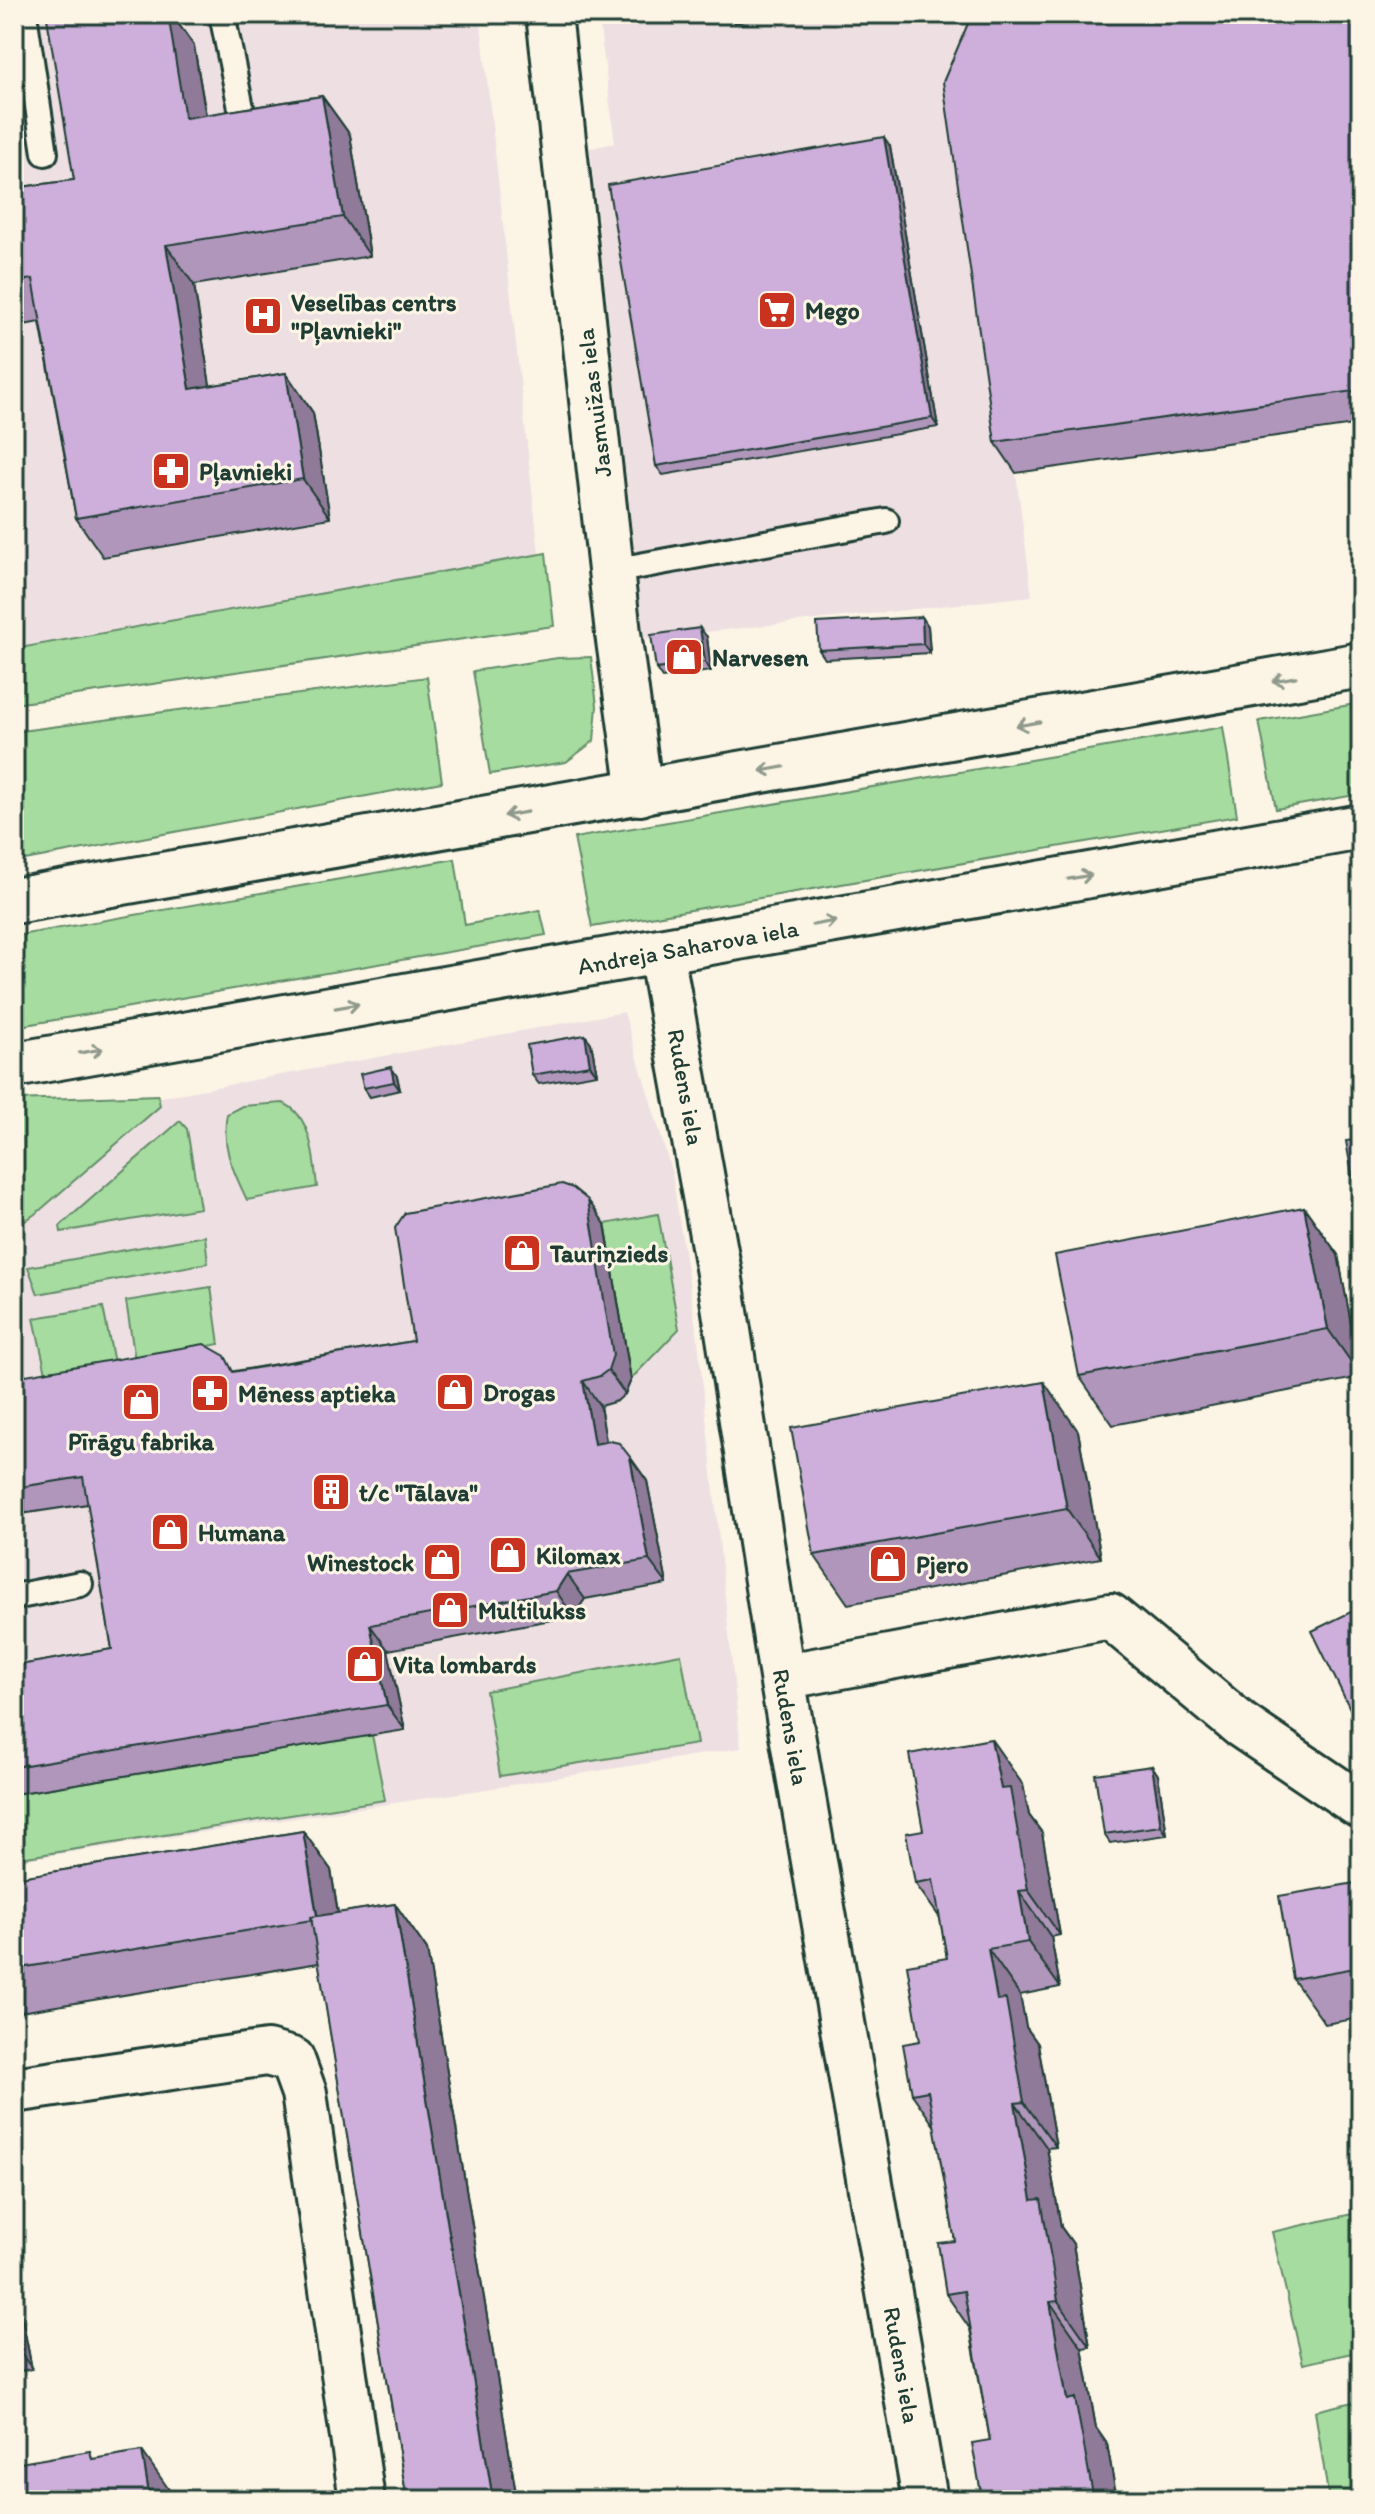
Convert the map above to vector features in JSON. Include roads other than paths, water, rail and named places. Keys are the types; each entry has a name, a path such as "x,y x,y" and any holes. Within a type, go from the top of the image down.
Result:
{"street":[{"name":"Jasmuižas iela","path":"549,14 640,793"},
{"path":"14,901 1361,665"},
{"name":"Andreja Saharova iela","path":"14,1065 1361,827"},
{"name":"Rudens iela","path":"661,953 719,1273 782,1677 925,2500"},
{"path":"782,1677 1110,1616 1241,1725 1361,1806"},
{"path":"14,2090 267,2053 292,2060 304,2093 362,2500"}],"lane":[{"path":"222,14 242,113"},
{"path":"28,15 45,153"},
{"path":"612,571 886,521"},
{"path":"14,1597 80,1584"}],"place":[{"name":"Mego","path":"777,310"},
{"name":"Veselības centrs \"Pļavnieki\"","path":"263,316"},
{"name":"Pļavnieki","path":"171,471"},
{"name":"Narvesen","path":"684,657"},
{"name":"Tauriņzieds","path":"522,1253"},
{"name":"Drogas","path":"455,1392"},
{"name":"Mēness aptieka","path":"210,1393"},
{"name":"Pīrāgu fabrika","path":"141,1402"},
{"name":"t/c \"Tālava\"","path":"331,1492"},
{"name":"Humana","path":"170,1532"},
{"name":"Kilomax","path":"508,1555"},
{"name":"Winestock","path":"442,1562"},
{"name":"Pjero","path":"888,1564"},
{"name":"Multilukss","path":"450,1610"},
{"name":"Vita lombards","path":"365,1664"}]}
